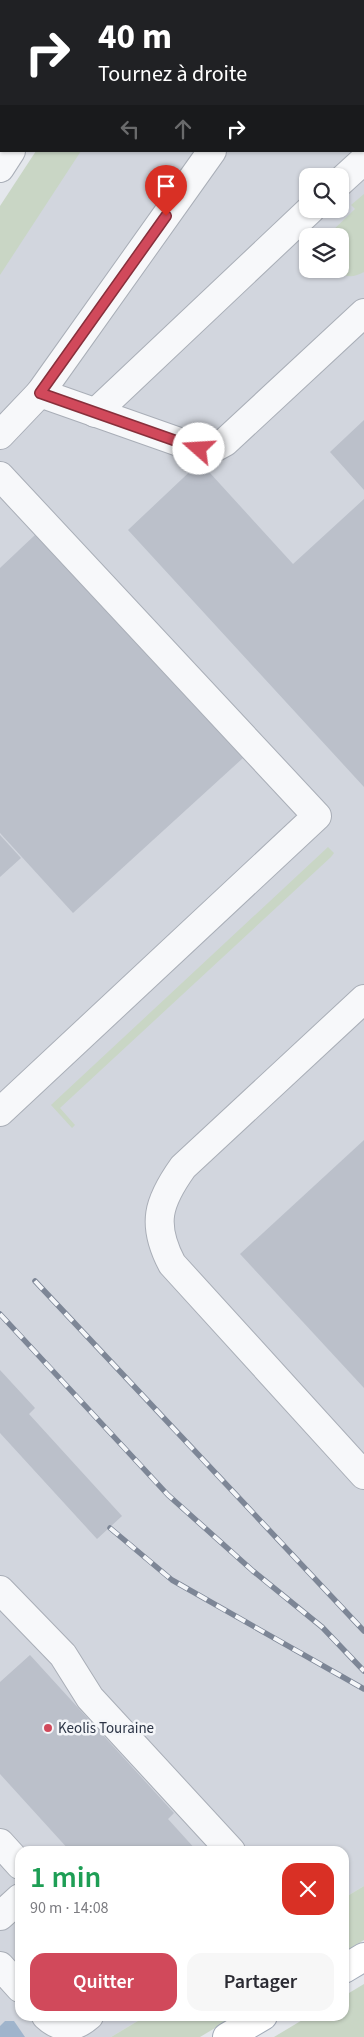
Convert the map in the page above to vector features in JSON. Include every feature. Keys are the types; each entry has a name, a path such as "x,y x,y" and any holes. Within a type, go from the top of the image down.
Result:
{"main road":[{"path":"349,1966 364,1957"},
{"path":"227,2037 254,2021"}],"street":[{"path":"0,168 10,152"},
{"path":"0,435 40,393 211,152"},
{"path":"349,174 364,160"},
{"path":"95,413 301,218"},
{"path":"40,393 199,449 214,448 225,442 364,313"},
{"path":"0,476 317,816 0,1112"},
{"path":"364,999 183,1167 166,1190 160,1214 164,1249 172,1264 364,1475"},
{"path":"0,1590 63,1655 90,1698 226,1846"},
{"path":"0,1844 15,1860"},
{"path":"0,1916 15,1902"},
{"path":"0,1966 15,1982"},
{"path":"53,2021 60,2026 73,2027 82,2021"}],"shaded area":[{"path":"38,152 364,152 364,1886 349,1895 349,1846 15,1846 15,2021 138,2021 111,2037 0,2037 0,211"}],"green space":[{"path":"35,152 80,152 0,275 0,206"},
{"path":"364,194 364,272 353,276 349,275 349,228 335,228 346,218 349,218 349,215 355,209 351,205"},
{"path":"328,847 334,853 331,857 60,1108 75,1125 72,1128 51,1105"},
{"path":"364,1886 364,1940 349,1949 349,1895"},
{"path":"364,1984 364,2037 274,2037 301,2021 349,2021 349,1993"},
{"path":"138,2021 227,2021 200,2037 111,2037"}],"water":[{"path":"5,2021 14,2021 25,2037 0,2037 0,2026"}],"building":[{"path":"364,420 364,490 330,452"},
{"path":"200,462 293,564 364,499 364,787 128,530"},
{"path":"35,535 243,758 73,913 0,833 0,568"},
{"path":"0,835 21,858 0,877"},
{"path":"364,1140 364,1388 240,1254"},
{"path":"0,1370 35,1408 29,1414 122,1516 97,1539 0,1433"},
{"name":"Keolis Touraine","path":"30,1655 174,1813 168,1819 192,1846 65,1846 0,1774 0,1682"}],"railway":[{"path":"35,1281 364,1631"},
{"path":"0,1314 168,1495 253,1571 322,1627 364,1671"},
{"path":"110,1528 172,1580 364,1689"}],"place":[{"name":"Keolis Touraine","path":"48,1728"}],"route":[{"path":"166,216 40,393 199,449"}]}
